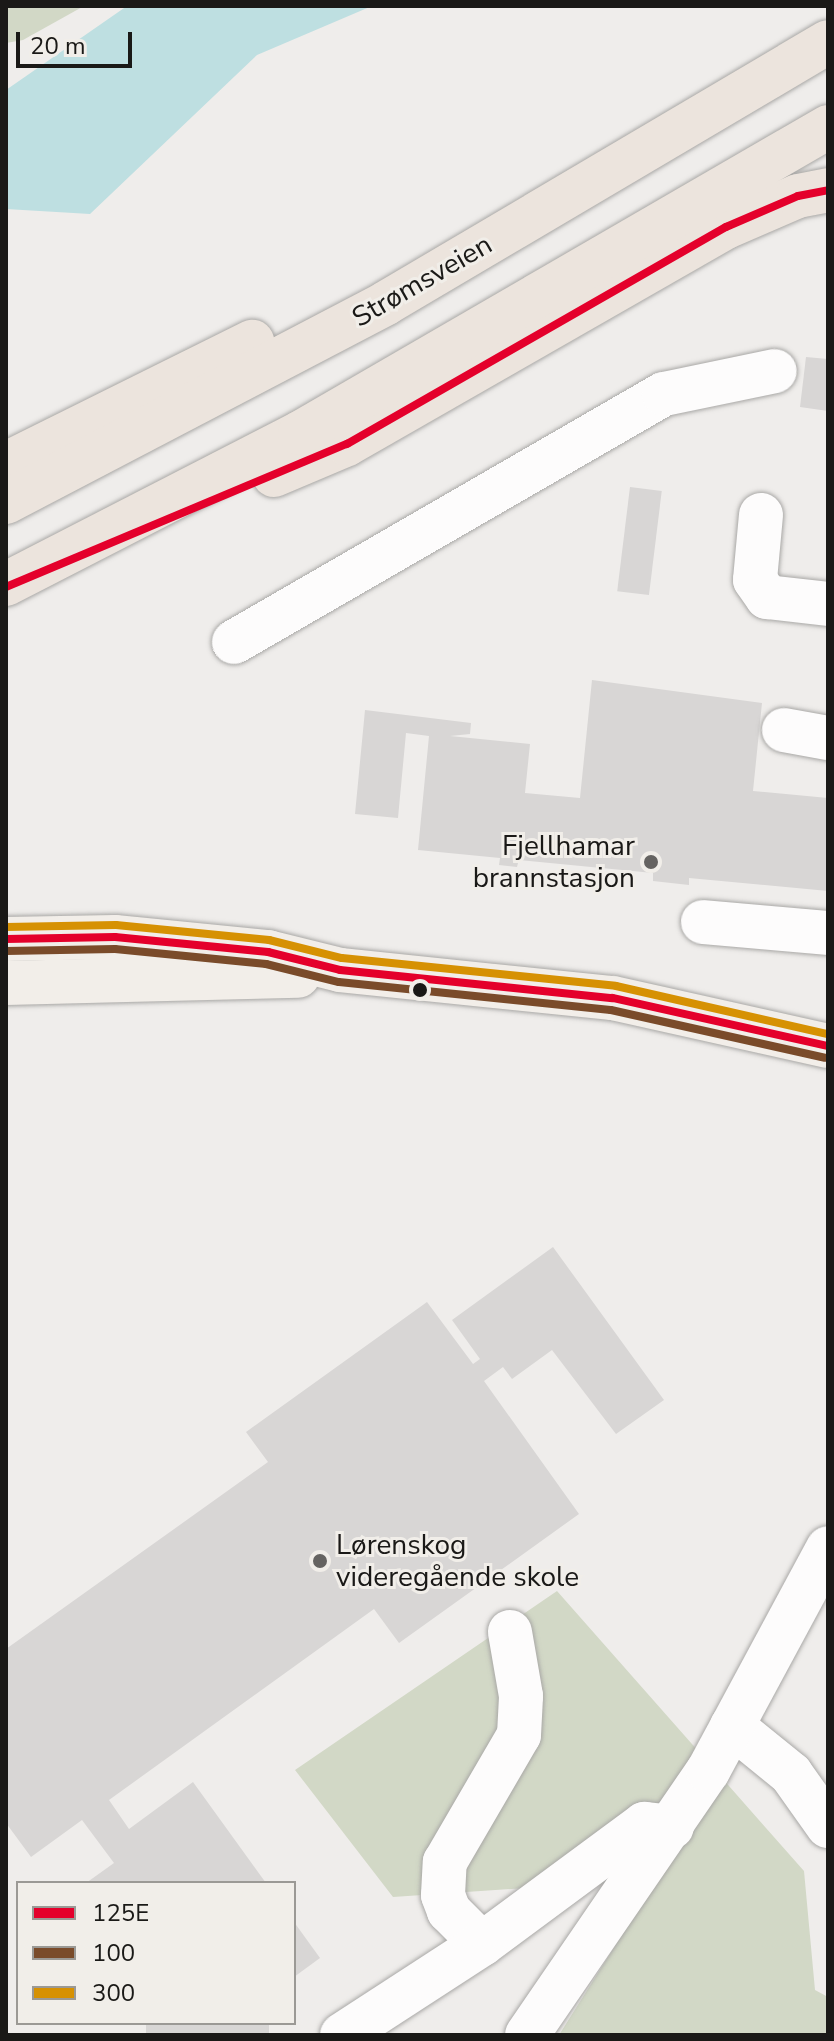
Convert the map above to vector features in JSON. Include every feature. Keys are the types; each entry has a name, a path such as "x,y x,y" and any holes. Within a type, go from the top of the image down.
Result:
{"highway":[{"path":"6,464 132,405 828,41"},
{"name":"Strømsveien","path":"6,502 386,303 828,41"},
{"path":"6,585 300,433 828,127"},
{"path":"6,585 347,444 726,227 798,196 828,190"}],"main road":[{"path":"6,939 115,937 188,943 268,952 340,970 613,998 751,1025 819,1048"},
{"path":"6,983 266,980 340,970"}],"lane":[{"path":"234,642 664,394 775,371"},
{"path":"761,515 755,580 767,597 828,604"},
{"path":"784,730 828,738"},
{"path":"703,922 828,933"},
{"path":"527,2035 672,1827 732,1726 828,1548"},
{"path":"482,1944 449,1911 443,1895 445,1862 519,1735 521,1696 510,1632"},
{"path":"732,1726 791,1774 828,1826"},
{"path":"342,2035 482,1944 644,1824 672,1827"}],"green space":[{"path":"6,6 84,6 23,40 6,43"},
{"path":"557,1591 804,1871 815,1990 828,1997 828,2035 559,2035 657,1879 393,1897 295,1770"}],"water":[{"path":"127,6 372,6 257,55 90,214 6,209 6,90"}],"building":[{"path":"806,357 828,359 828,411 800,407"},
{"path":"630,487 662,491 649,595 617,591"},
{"path":"592,680 762,703 753,791 828,798 828,891 689,878 689,885 653,881 653,873 519,860 520,855 517,867 499,865 500,858 418,850 429,736 406,733 398,818 355,814 365,710 471,723 470,734 450,736 530,744 525,793 580,798"},
{"name":"Lørenskog videregående skole","path":"553,1247 664,1400 616,1434 552,1350 512,1379 503,1367 484,1381 579,1514 399,1643 374,1609 109,1800 129,1829 193,1782 265,1881 89,1881 114,1863 82,1820 31,1857 6,1823 6,1649 268,1462 246,1432 427,1302 473,1364 480,1359 452,1320"},
{"path":"296,1925 320,1958 296,1976"},
{"path":"146,2025 269,2025 269,2035 146,2035"}],"transit line":[{"name":"125E","path":"6,587 347,444 726,227 798,196 828,190"},
{"name":"300","path":"6,927 116,925 269,940 342,958 616,986 828,1034"},
{"name":"125E","path":"6,939 115,937 268,952 340,970 613,998 828,1046"},
{"name":"100","path":"6,951 115,949 266,964 339,982 611,1010 825,1058"}],"place":[{"name":"Fjellhamar brannstasjon","path":"651,862"},
{"name":"Lørenskog videregående skole","path":"320,1561"}]}
